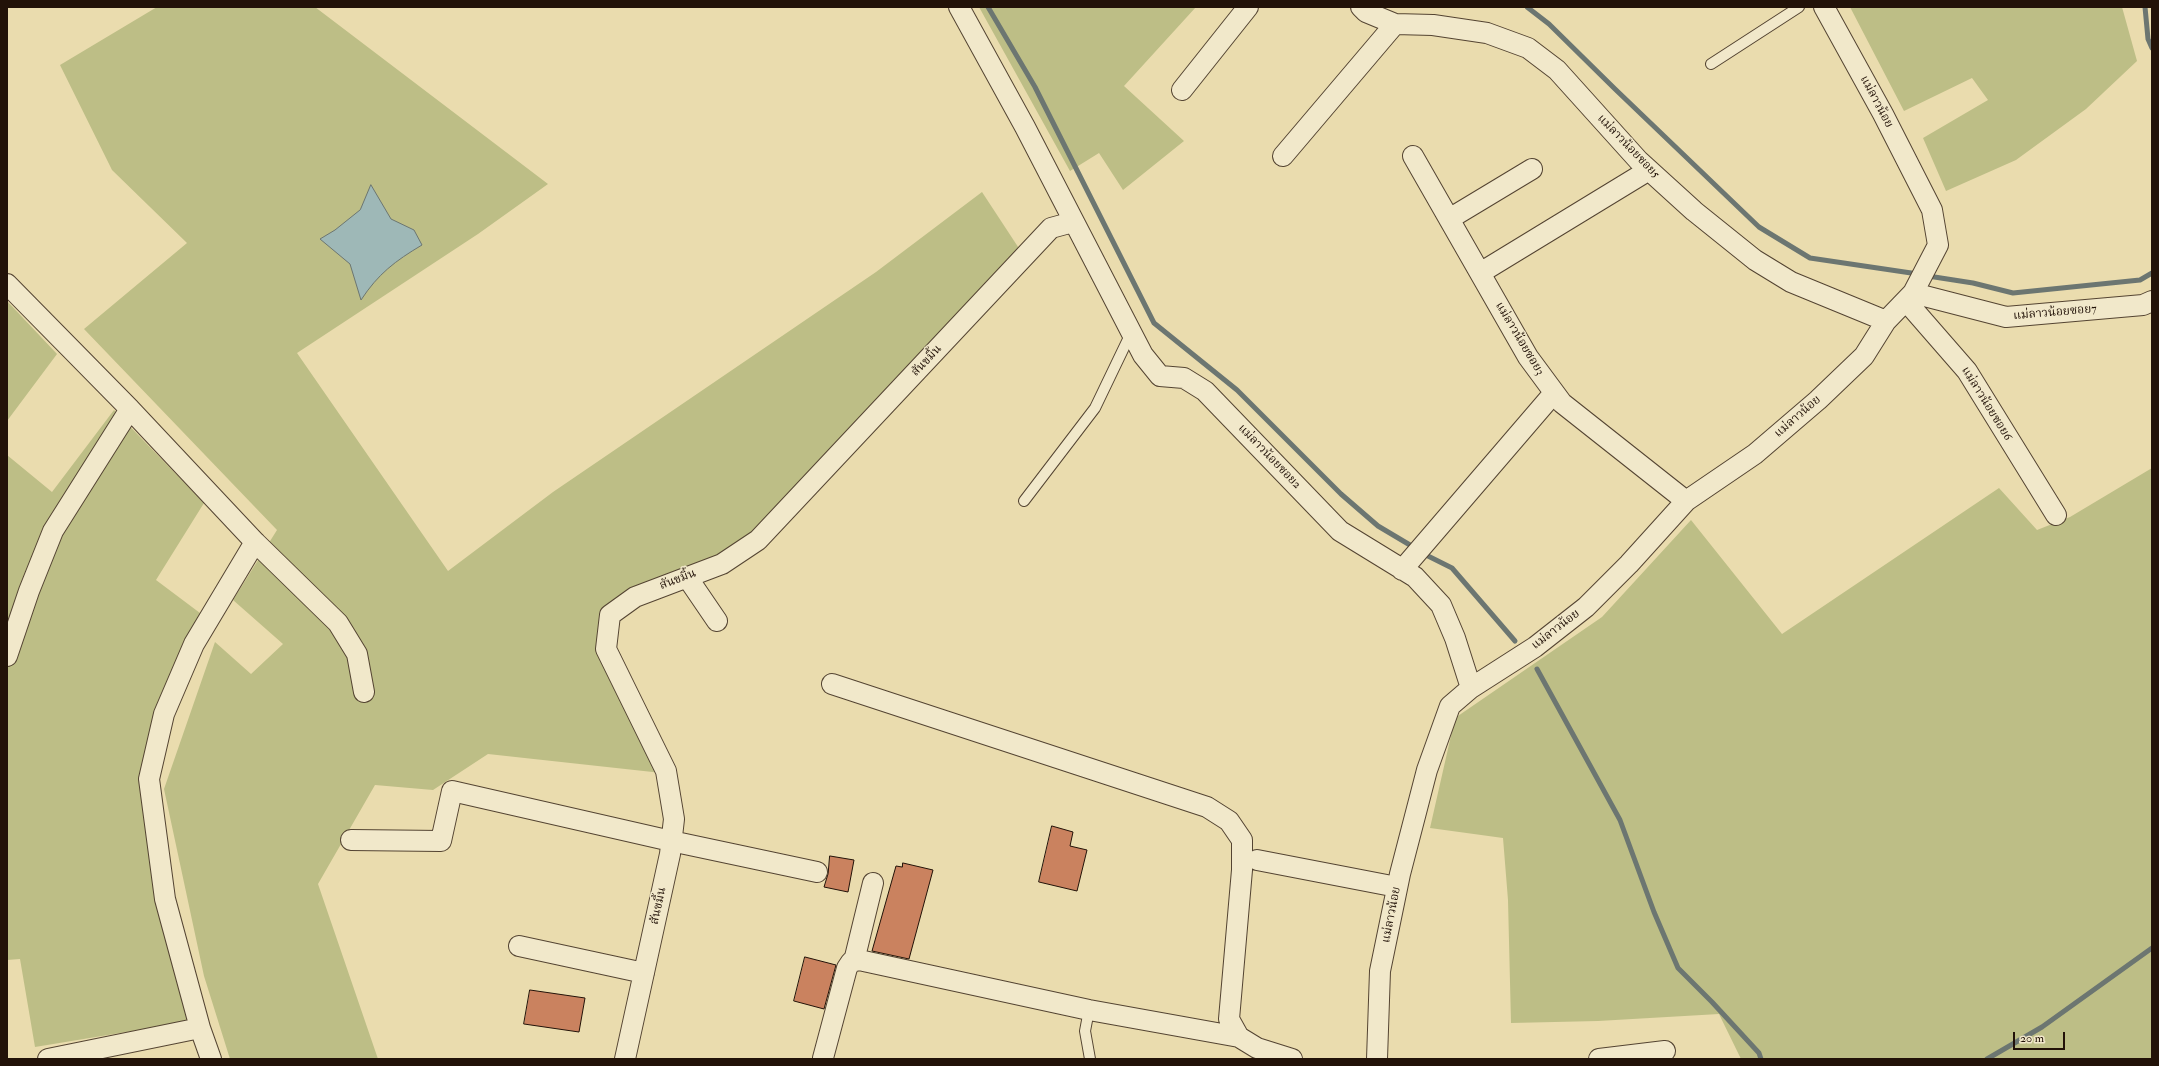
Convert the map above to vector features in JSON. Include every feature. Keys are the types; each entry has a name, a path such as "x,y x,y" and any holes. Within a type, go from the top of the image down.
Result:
{"street":[{"name":"แม่ลาวน้อยซอย2","path":"959,7 1025,126 1073,222 1079,230 1143,355 1160,376 1184,378 1205,391 1340,531 1415,577 1441,606 1455,638 1471,688"},
{"path":"1182,90 1248,7"},
{"name":"แม่ลาวน้อยซอย5","path":"1361,7 1366,12 1395,24 1433,25 1487,33 1528,48 1557,70 1649,170 1694,210 1755,260 1791,282 1886,321"},
{"name":"แม่ลาวน้อย","path":"1377,1059 1380,971 1397,887 1427,770 1450,706 1471,688 1534,647 1586,607 1629,564 1686,501 1755,454 1818,400 1864,356 1886,321 1909,297 1938,245 1932,210 1883,114 1824,7"},
{"path":"1284,156 1395,24"},
{"name":"แม่ลาวน้อยซอย3","path":"1413,156 1528,357 1554,393 1562,403 1686,501"},
{"path":"1449,219 1532,170"},
{"path":"1480,273 1649,170"},
{"name":"สันขมิ้น","path":"625,1059 671,841 674,819 666,771 606,649 610,615 635,597 722,564 758,540 1051,228 1073,222"},
{"path":"7,284 130,409 255,542 338,623 357,654 364,692"},
{"name":"แม่ลาวน้อยซอย7","path":"1909,297 2006,317 2143,305 2152,301"},
{"name":"แม่ลาวน้อยซอย6","path":"1909,297 1967,372 2056,515"},
{"path":"1402,570 1554,393"},
{"path":"7,656 28,591 53,532 130,409"},
{"path":"211,1059 200,1028 165,899 149,779 164,714 194,644 255,542"},
{"path":"687,577 717,621"},
{"path":"832,684 1207,807 1229,821 1242,840 1242,870 1229,1019 1239,1037"},
{"path":"351,840 441,841 452,790 671,841 817,872"},
{"path":"1257,860 1397,887"},
{"path":"823,1058 847,968 854,961 873,883"},
{"path":"519,946 644,973"},
{"path":"854,961 859,960 1089,1010 1239,1037 1257,1048 1292,1059"},
{"path":"48,1059 200,1028"},
{"path":"1599,1059 1665,1051"}],"lane":[{"path":"1711,64 1799,7"},
{"path":"1024,501 1095,408 1132,333"},
{"path":"1089,1010 1085,1031 1090,1059"}],"green space":[{"path":"157,7 315,7 548,184 478,234 297,353 448,571 553,492 876,272 982,192 1024,256 758,540 610,615 606,649 671,774 488,754 433,790 375,785 318,884 378,1059 230,1059 204,976 164,789 215,642 251,674 283,644 233,600 277,530 84,329 187,243 112,170 60,65"},
{"path":"979,7 1196,7 1124,86 1184,141 1123,190 1099,153 1070,171"},
{"path":"1850,7 2122,7 2137,61 2086,109 2016,160 1946,191 1923,138 1988,100 1972,78 1904,111"},
{"path":"7,301 57,354 7,421"},
{"path":"114,410 204,503 156,580 200,613 156,710 144,812 193,1021 35,1047 20,959 7,960 7,455 52,492"},
{"path":"2152,468 2152,1059 1741,1059 1719,1014 1598,1021 1511,1023 1508,900 1503,838 1430,828 1455,718 1602,617 1691,520 1782,634 1999,488 2037,530 2070,517"}],"water":[{"path":"371,185 391,219 414,230 422,245 403,257 381,275 361,300 350,264 320,239 335,230 360,210"}],"building":[{"path":"1052,826 1073,832 1070,846 1087,850 1077,891 1039,882"},
{"path":"830,856 854,860 848,892 824,887 828,874"},
{"path":"903,863 933,870 909,959 872,951 896,866 902,867"},
{"path":"805,957 836,965 824,1009 794,1001"},
{"path":"530,990 585,998 579,1032 524,1024"}],"waterway":[{"path":"988,7 1035,87 1154,323 1237,390 1341,494 1378,526 1415,548"},
{"path":"1527,7 1549,24 1759,227 1810,258 1918,274"},
{"path":"2145,7 2148,39 2152,48"},
{"path":"1928,276 1973,283 2013,293 2140,280 2152,273"},
{"path":"1422,553 1452,568 1515,641"},
{"path":"1537,669 1620,820 1654,912 1678,968 1759,1053 1761,1059"},
{"path":"1987,1059 2042,1027 2152,948"}]}
